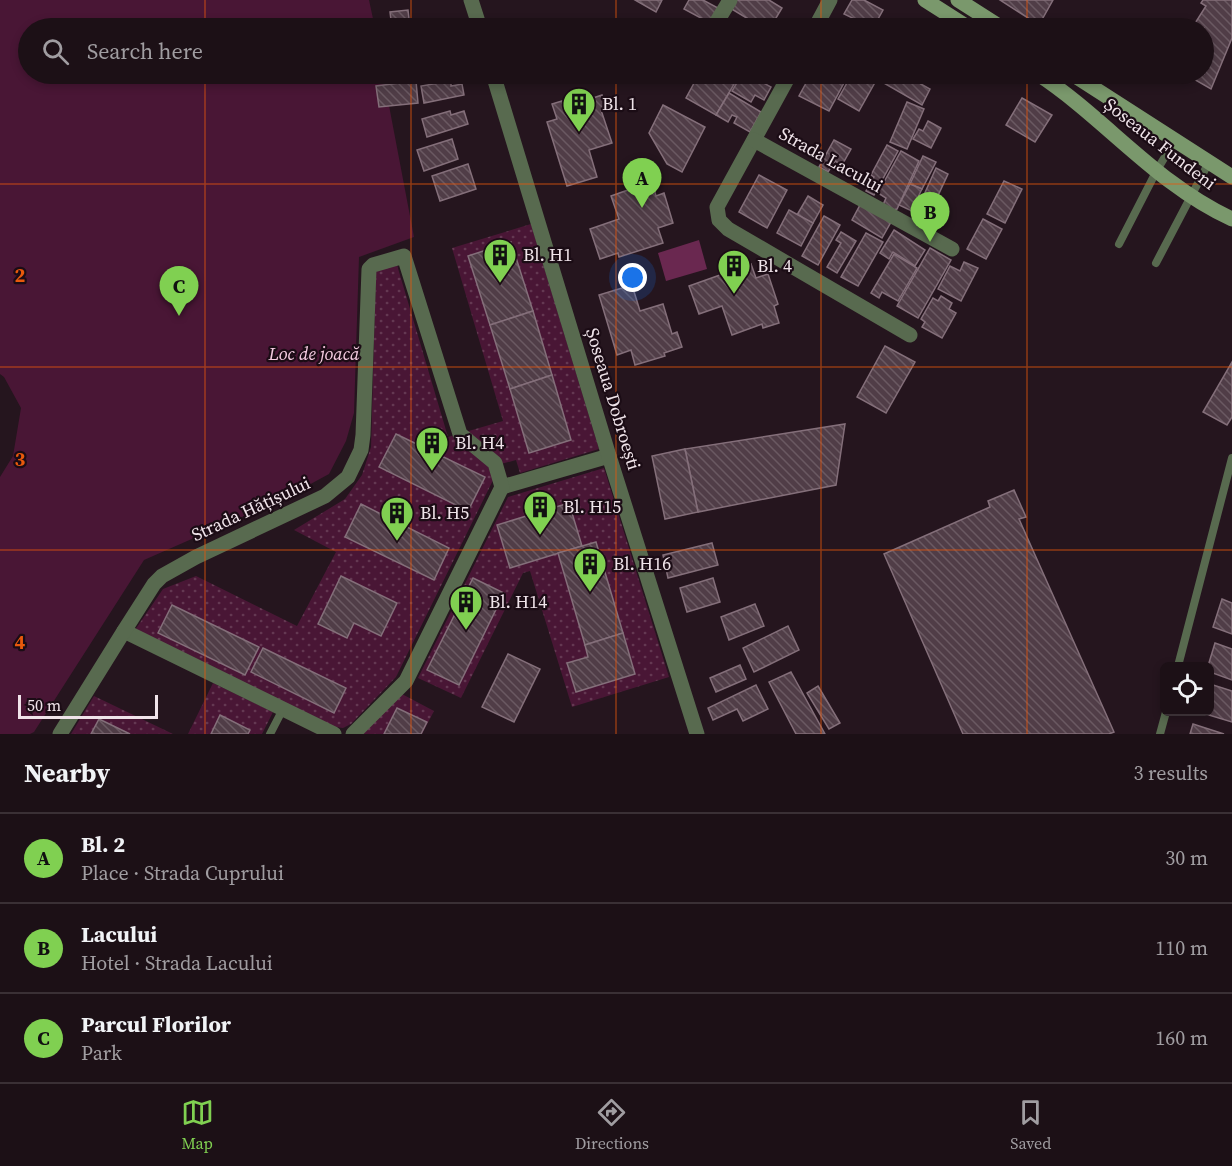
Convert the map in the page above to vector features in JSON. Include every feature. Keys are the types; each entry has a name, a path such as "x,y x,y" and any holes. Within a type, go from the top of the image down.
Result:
{"main road":[{"path":"925,0 953,18"},
{"path":"958,0 986,18"},
{"name":"Șoseaua Fundeni","path":"1052,84 1191,196 1232,219"},
{"name":"Șoseaua Fundeni","path":"1088,84 1232,177"}],"street":[{"path":"471,0 477,18"},
{"path":"719,18 730,0"},
{"path":"820,18 830,0"},
{"name":"Șoseaua Dobroești","path":"497,84 609,456 697,734"},
{"path":"785,84 717,207 719,220 728,229 910,335"},
{"name":"Strada Lacului","path":"754,140 952,249"},
{"name":"Strada Hățișului","path":"60,734 154,584 171,570 312,504 337,488 348,477 361,450 363,435 369,269 373,265 404,256 460,434 495,463 502,487"},
{"path":"353,734 406,681 502,487 609,456"},
{"path":"124,631 334,734"}],"lane":[{"path":"1119,244 1175,140"},
{"path":"1156,263 1209,162"},
{"path":"1179,662 1232,458"},
{"path":"270,734 283,709"},
{"path":"1160,734 1165,716"}],"green space":[{"name":"Loc de joacă","path":"0,0 369,0 373,18 18,18 18,84 385,84 414,237 359,257 354,413 346,441 329,474 283,499 144,560 34,732 30,734 0,734 0,477 13,456 21,408 4,377 0,374"},
{"path":"531,224 599,449 520,473 516,460 501,464 396,677 351,724 343,728 335,727 135,630 163,589 196,576 297,626 336,552 294,530 345,499 362,475 371,447 376,271 397,265 448,437 503,421 452,248"},
{"path":"604,468 669,677 572,707 530,571 523,573 461,698 418,678 508,497"},
{"path":"213,683 273,712 262,734 188,734"},
{"path":"400,693 434,711 422,734 360,734"},
{"path":"94,696 173,734 71,734"}],"shaded area":[{"path":"699,240 707,269 666,281 658,253"}],"building":[{"path":"635,0 662,0 656,12"},
{"path":"689,0 703,0 718,8 713,18 701,18 684,9"},
{"path":"735,0 769,0 782,8 776,18 746,18 730,8"},
{"path":"852,0 864,0 883,10 879,18 852,18 844,14"},
{"path":"1000,0 1053,0 1043,18 1028,18"},
{"path":"1203,0 1232,0 1232,38 1214,82 1214,18 1198,18 1206,6 1201,3"},
{"path":"408,10 409,18 391,18 390,12"},
{"path":"416,84 418,103 379,107 376,86"},
{"path":"462,84 464,95 424,103 421,86"},
{"path":"694,84 734,84 716,115 686,98"},
{"path":"736,84 765,84 771,87 764,100 755,95 751,102 732,91"},
{"path":"806,84 843,84 829,111 799,96"},
{"path":"846,84 874,84 859,111 838,99"},
{"path":"886,84 921,84 930,89 922,105"},
{"path":"1202,84 1213,84 1211,89"},
{"path":"729,93 761,112 750,132 734,123 737,117 732,115 728,122 716,115"},
{"name":"Bl. 1","path":"585,94 587,100 602,95 606,108 601,110 612,143 589,150 597,177 567,186 547,122 557,119 552,104"},
{"path":"1022,98 1052,115 1035,142 1006,125"},
{"path":"907,102 924,109 907,149 890,142"},
{"path":"663,105 705,127 682,172 667,164 649,133"},
{"path":"450,111 451,115 464,111 468,124 427,137 422,119"},
{"path":"928,121 941,128 931,148 913,139 919,129 923,131"},
{"path":"452,139 458,159 424,171 417,150"},
{"path":"834,140 851,149 842,165 835,161 828,172 819,167"},
{"path":"887,145 898,151 874,195 866,191 874,177 871,175"},
{"path":"901,151 919,161 897,209 893,210 883,205 886,198 878,193"},
{"path":"923,156 936,162 922,189 910,184"},
{"path":"468,164 476,189 440,201 432,176"},
{"path":"936,168 948,174 935,202 923,197"},
{"path":"759,175 787,190 767,228 739,212"},
{"path":"651,178 656,196 664,193 673,223 658,228 663,243 619,257 618,253 600,259 590,229 619,219 611,196 642,185 640,182"},
{"path":"1004,181 1022,189 1005,223 987,214"},
{"path":"910,184 922,189 914,212 899,205"},
{"path":"808,196 823,205 813,223 797,215"},
{"path":"860,205 891,222 882,238 852,220"},
{"path":"789,210 813,223 801,246 777,233"},
{"path":"824,216 840,225 818,265 802,256"},
{"path":"983,219 1002,229 986,259 967,249"},
{"path":"894,230 925,250 915,266 893,252 889,259 880,253"},
{"path":"841,232 856,241 837,273 827,267 841,243 836,240"},
{"path":"866,233 883,242 858,286 841,277"},
{"name":"Bl. H1","path":"511,242 533,311 490,325 468,256"},
{"path":"930,248 951,260 918,318 897,306"},
{"path":"894,254 917,268 898,301 882,292 879,298 871,293"},
{"path":"964,262 978,268 961,301 938,289 950,266 960,271"},
{"name":"Bl. 4","path":"751,264 756,278 768,274 778,304 774,306 779,323 763,328 762,324 732,335 722,306 699,314 689,286"},
{"path":"632,285 640,311 663,304 672,334 677,332 682,347 664,353 665,356 635,365 631,350 617,355 599,295"},
{"path":"941,296 952,303 949,309 956,313 942,338 922,327 925,322 921,319 933,298 938,301"},
{"path":"533,311 552,375 510,389 490,325"},
{"path":"885,346 915,362 886,413 857,397"},
{"path":"1232,362 1232,417 1227,425 1203,412"},
{"path":"552,375 571,440 529,453 510,389"},
{"path":"845,424 836,485 698,512 685,449"},
{"name":"Bl. H4","path":"396,434 485,477 468,511 379,467"},
{"path":"685,449 698,512 665,519 652,456"},
{"path":"1014,490 1026,517 1019,519 1114,732 1109,734 963,734 884,554 990,507 988,501"},
{"name":"Bl. H15","path":"569,503 582,546 510,568 497,525"},
{"name":"Bl. H5","path":"361,504 449,548 434,580 345,537"},
{"name":"Bl. H16","path":"596,542 623,633 585,645 558,553"},
{"path":"712,543 718,565 668,578 663,555"},
{"path":"341,576 397,603 381,636 354,623 347,638 318,624"},
{"name":"Bl. H14","path":"473,578 504,593 459,685 427,670"},
{"path":"713,578 720,602 687,612 680,588"},
{"path":"1222,599 1232,603 1232,634 1213,627"},
{"path":"755,604 764,626 729,640 721,617"},
{"path":"172,605 259,647 245,675 158,633"},
{"path":"788,626 799,650 754,672 743,648"},
{"path":"623,633 635,674 576,692 567,663 588,657 585,645"},
{"path":"1215,643 1232,649 1232,680 1214,673 1214,662 1209,662"},
{"path":"263,648 346,688 334,713 251,672"},
{"path":"508,654 540,669 514,722 482,707"},
{"path":"740,665 746,679 716,692 710,678"},
{"path":"791,672 825,734 796,734 769,682"},
{"path":"756,685 768,709 743,721 737,709 713,720 708,708"},
{"path":"1214,685 1232,691 1232,722 1212,716"},
{"path":"818,686 840,723 829,729 807,693"},
{"path":"397,708 427,722 421,734 384,734"},
{"path":"220,715 250,730 248,734 211,734"},
{"path":"99,719 130,734 91,734"},
{"path":"1193,724 1224,734 1190,734"}],"place":[{"name":"Bl. 1","path":"579,133"},
{"name":"Bl. 2","path":"642,208"},
{"name":"Lacului","path":"930,242"},
{"name":"Bl. H1","path":"500,284"},
{"name":"Bl. 4","path":"734,295"},
{"name":"Parcul Florilor","path":"179,316"},
{"name":"Bl. H4","path":"432,472"},
{"name":"Bl. H15","path":"540,536"},
{"name":"Bl. H5","path":"397,542"},
{"name":"Bl. H16","path":"590,593"},
{"name":"Bl. H14","path":"466,631"}]}
